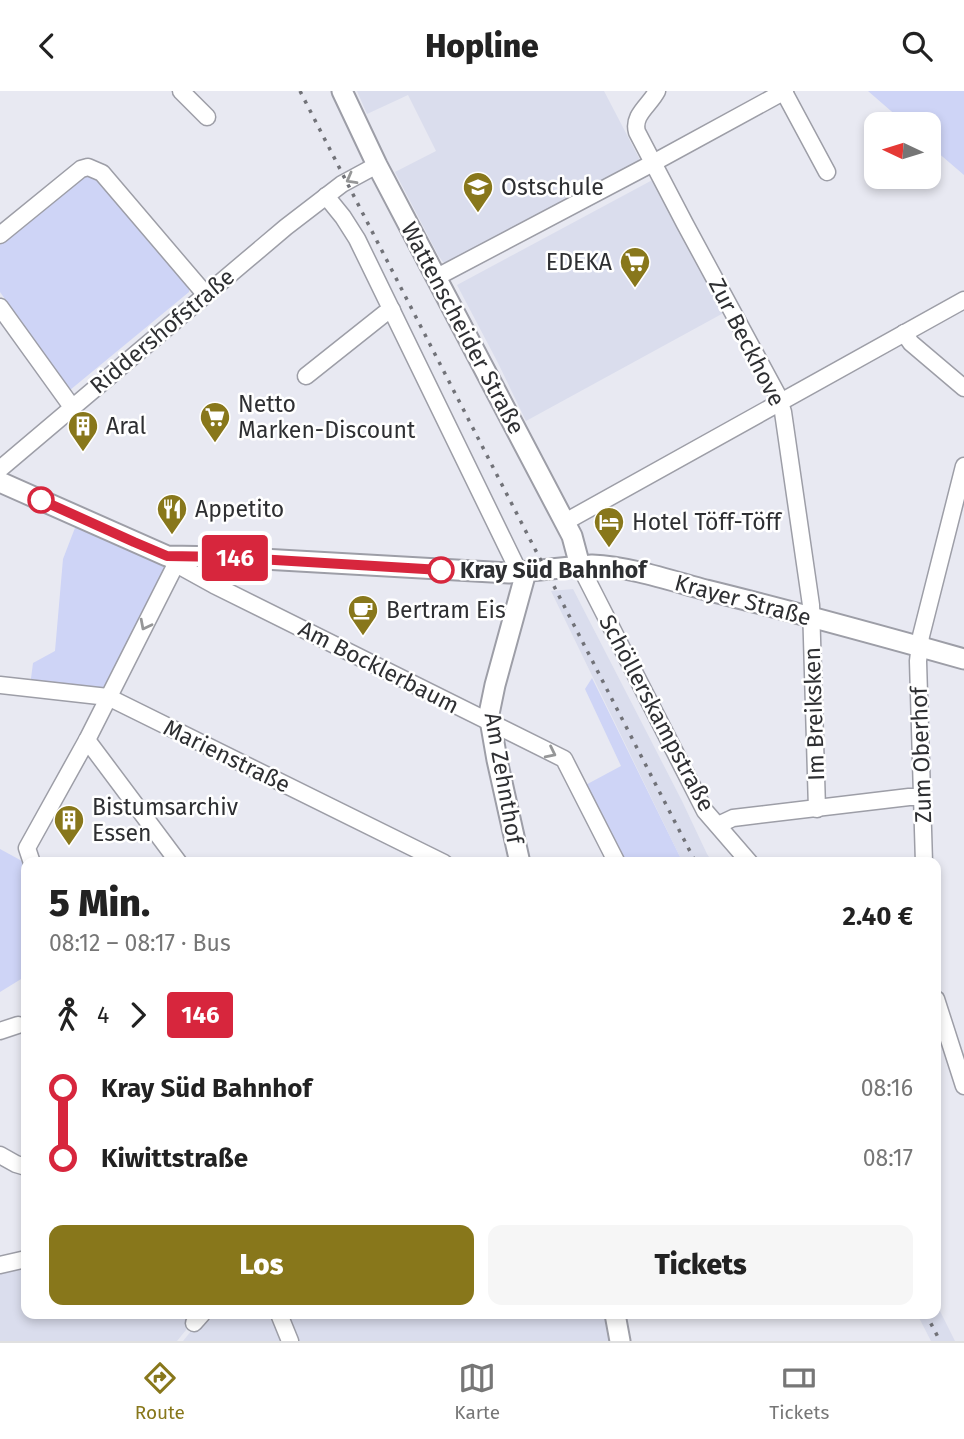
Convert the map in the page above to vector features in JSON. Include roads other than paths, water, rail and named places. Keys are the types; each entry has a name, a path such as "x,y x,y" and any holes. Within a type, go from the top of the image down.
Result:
{"main road":[{"name":"Wattenscheider Straße","path":"342,91 377,165 565,522 572,536 580,566"},
{"name":"Krayer Straße","path":"0,482 172,560 227,557 509,573 604,565 964,659"},
{"name":"Am Zehnthof","path":"519,857 490,723 490,705 523,572"},
{"path":"616,1319 620,1341"}],"street":[{"path":"181,91 207,117"},
{"name":"Zur Beckhove","path":"657,91 636,118 635,125 781,402 812,618"},
{"path":"437,277 785,92 827,173"},
{"name":"Riddershofstraße","path":"0,469 286,227 342,184 377,165"},
{"path":"0,235 80,169 88,167 102,173 206,295"},
{"path":"326,196 357,239 523,572"},
{"path":"565,522 964,300"},
{"path":"0,307 72,407"},
{"path":"306,376 392,310"},
{"path":"904,333 911,343 964,388"},
{"name":"Zum Oberhof","path":"925,857 919,647 964,466"},
{"path":"30,857 27,848 87,740 172,560"},
{"name":"Am Bocklerbaum","path":"172,560 214,585 564,759 614,857"},
{"name":"Schöllerskampstraße","path":"580,566 705,811 718,825 733,818 922,797"},
{"name":"Im Breiksken","path":"812,618 817,809"},
{"name":"Marienstraße","path":"0,685 108,697 432,857"},
{"path":"87,740 175,857"},
{"path":"718,825 745,857"},
{"path":"941,1024 964,1035"},
{"path":"0,1031 19,1025"},
{"path":"941,1026 964,1086"},
{"path":"0,1155 21,1165"},
{"path":"0,1265 21,1260"},
{"path":"281,1319 290,1341"}],"railway":[{"path":"300,91 693,857"},
{"path":"929,1319 940,1341"}],"place":[{"name":"Ostschule","path":"478,214"},
{"name":"EDEKA","path":"635,289"},
{"name":"Netto Marken-Discount","path":"215,444"},
{"name":"Aral","path":"83,453"},
{"name":"Appetito","path":"172,536"},
{"name":"Hotel Töff-Töff","path":"609,549"},
{"name":"Kray Süd Bahnhof","path":"441,570"},
{"name":"Bertram Eis","path":"363,637"},
{"name":"Bistumsarchiv Essen","path":"69,847"}]}
